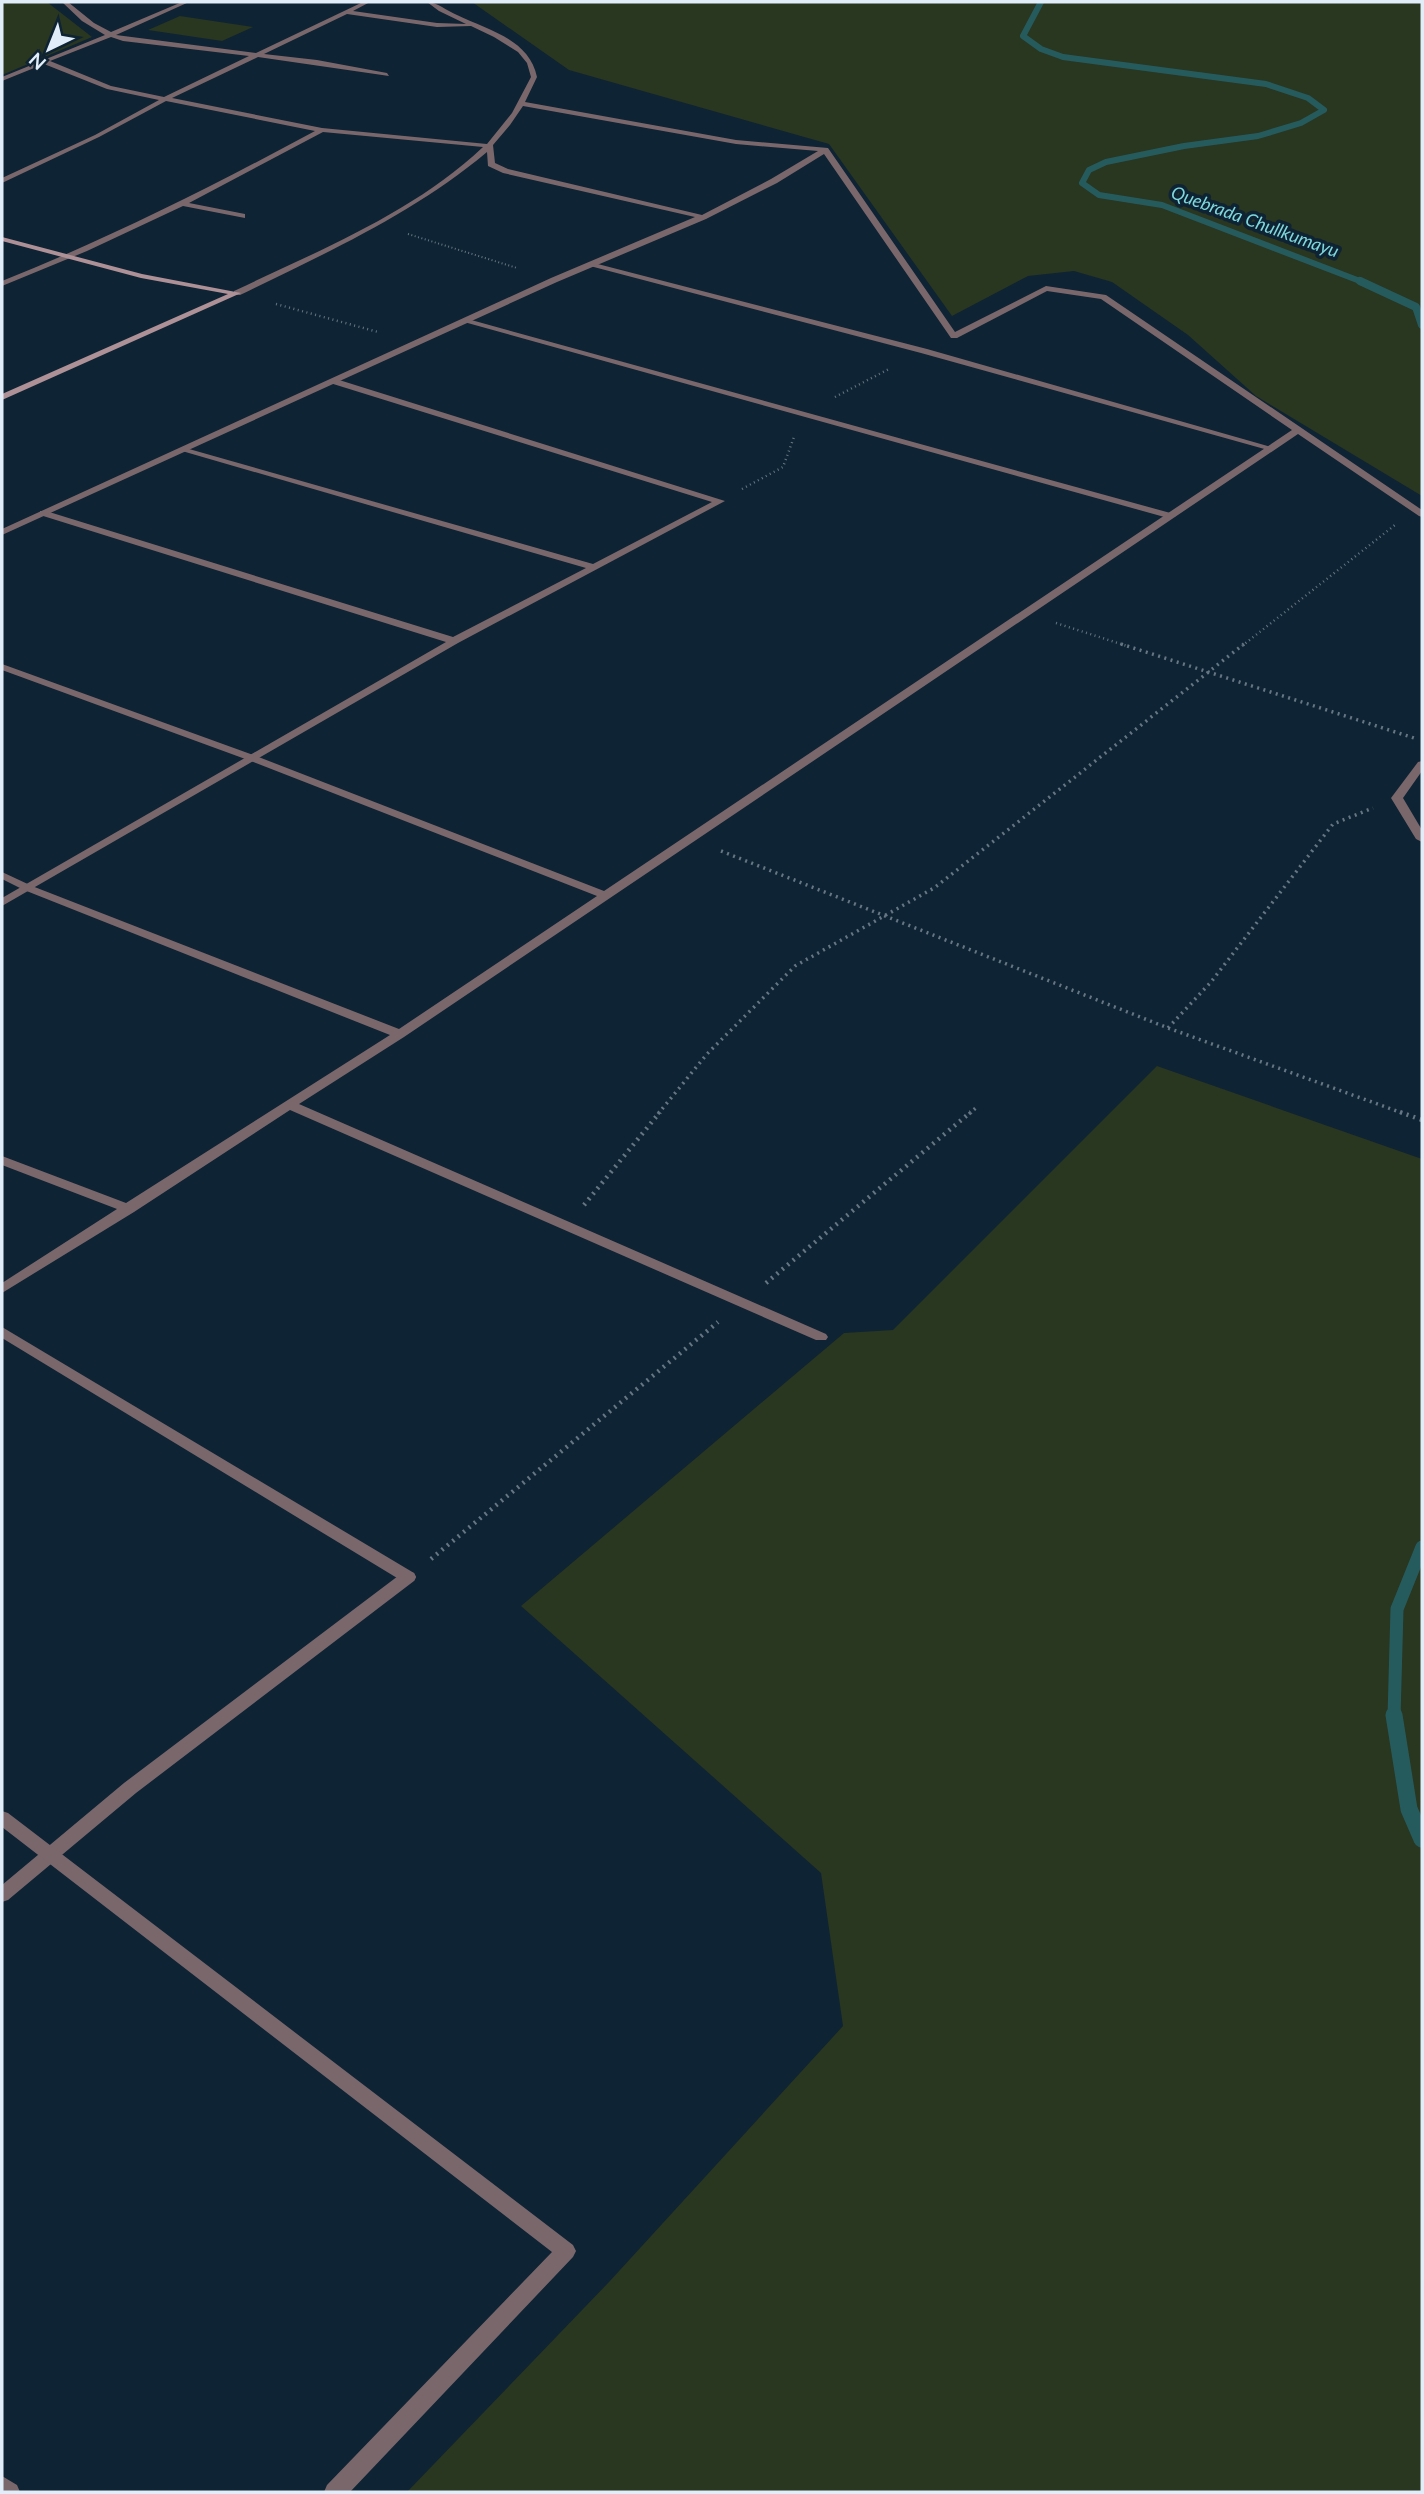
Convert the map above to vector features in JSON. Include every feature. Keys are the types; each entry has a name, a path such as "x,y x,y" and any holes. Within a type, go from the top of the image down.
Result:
{"street":[{"path":"65,2 88,23 113,36 317,62 387,75"},
{"path":"2,79 113,36 186,2"},
{"path":"2,181 97,136 253,55 367,2"},
{"path":"2,397 237,293 372,226 441,185 490,146 510,123 534,77 529,61 506,41 451,16 430,2"},
{"path":"346,12 437,25 477,26"},
{"path":"43,61 109,88 322,130 490,146"},
{"path":"520,103 736,142 825,150"},
{"path":"2,284 72,257 185,204 322,130"},
{"path":"490,146 491,164 506,171 703,217"},
{"path":"2,532 554,280 703,217 774,181 825,150"},
{"path":"825,150 954,336 1046,288 1103,297 1419,512"},
{"path":"185,204 242,216"},
{"path":"2,239 141,276 237,293"},
{"path":"593,264 924,351 1271,448"},
{"path":"467,320 1171,516"},
{"path":"333,381 720,500"},
{"path":"2,1289 400,1034 1298,430"},
{"path":"185,449 594,567"},
{"path":"2,903 454,641 720,500"},
{"path":"43,513 454,641"},
{"path":"2,667 252,758 606,896"},
{"path":"1422,764 1396,798 1422,839"},
{"path":"2,875 28,888 400,1034"},
{"path":"290,1105 821,1337"},
{"path":"2,1160 129,1209"},
{"path":"2,1332 408,1577 130,1788 2,1895"},
{"path":"2,1818 566,2250 335,2492"},
{"path":"2,2486 9,2492"}],"path":[{"path":"372,226 422,238 554,280"},
{"path":"237,293 416,343"},
{"path":"720,500 783,467 802,413 924,351"},
{"path":"567,1226 707,1054 796,966 934,888 1208,672 1419,512"},
{"path":"1025,614 1422,741"},
{"path":"1168,1028 1210,982 1334,824 1396,798"},
{"path":"691,839 1168,1028 1422,1120"},
{"path":"408,1577 978,1106"}],"green space":[{"path":"2,2 47,2 92,37 2,75"},
{"path":"472,2 1422,2 1422,496 1256,396 1188,335 1112,282 1074,271 1028,276 952,316 829,144 569,70"},
{"path":"180,16 253,27 222,41 148,30"},
{"path":"1157,1066 1422,1159 1422,2492 407,2492 609,2282 843,2026 821,1873 521,1606 844,1333 893,1330"}],"waterway":[{"name":"Quebrada Chullkumayu","path":"1041,2 1023,36 1041,49 1063,57 1266,84 1308,98 1324,110 1301,123 1258,136 1184,146 1106,162 1089,170 1082,183 1099,195 1162,205 1361,281"},
{"name":"Quebrada Chullkumayu","path":"1361,281 1365,283"},
{"name":"Quebrada Chullkumayu","path":"1361,281 1416,307 1422,325"},
{"name":"Quebrada Chullkumayu","path":"1394,1715 1397,1609 1422,1547"},
{"name":"Quebrada Chullkumayu","path":"1394,1715 1409,1809 1422,1839"}]}
